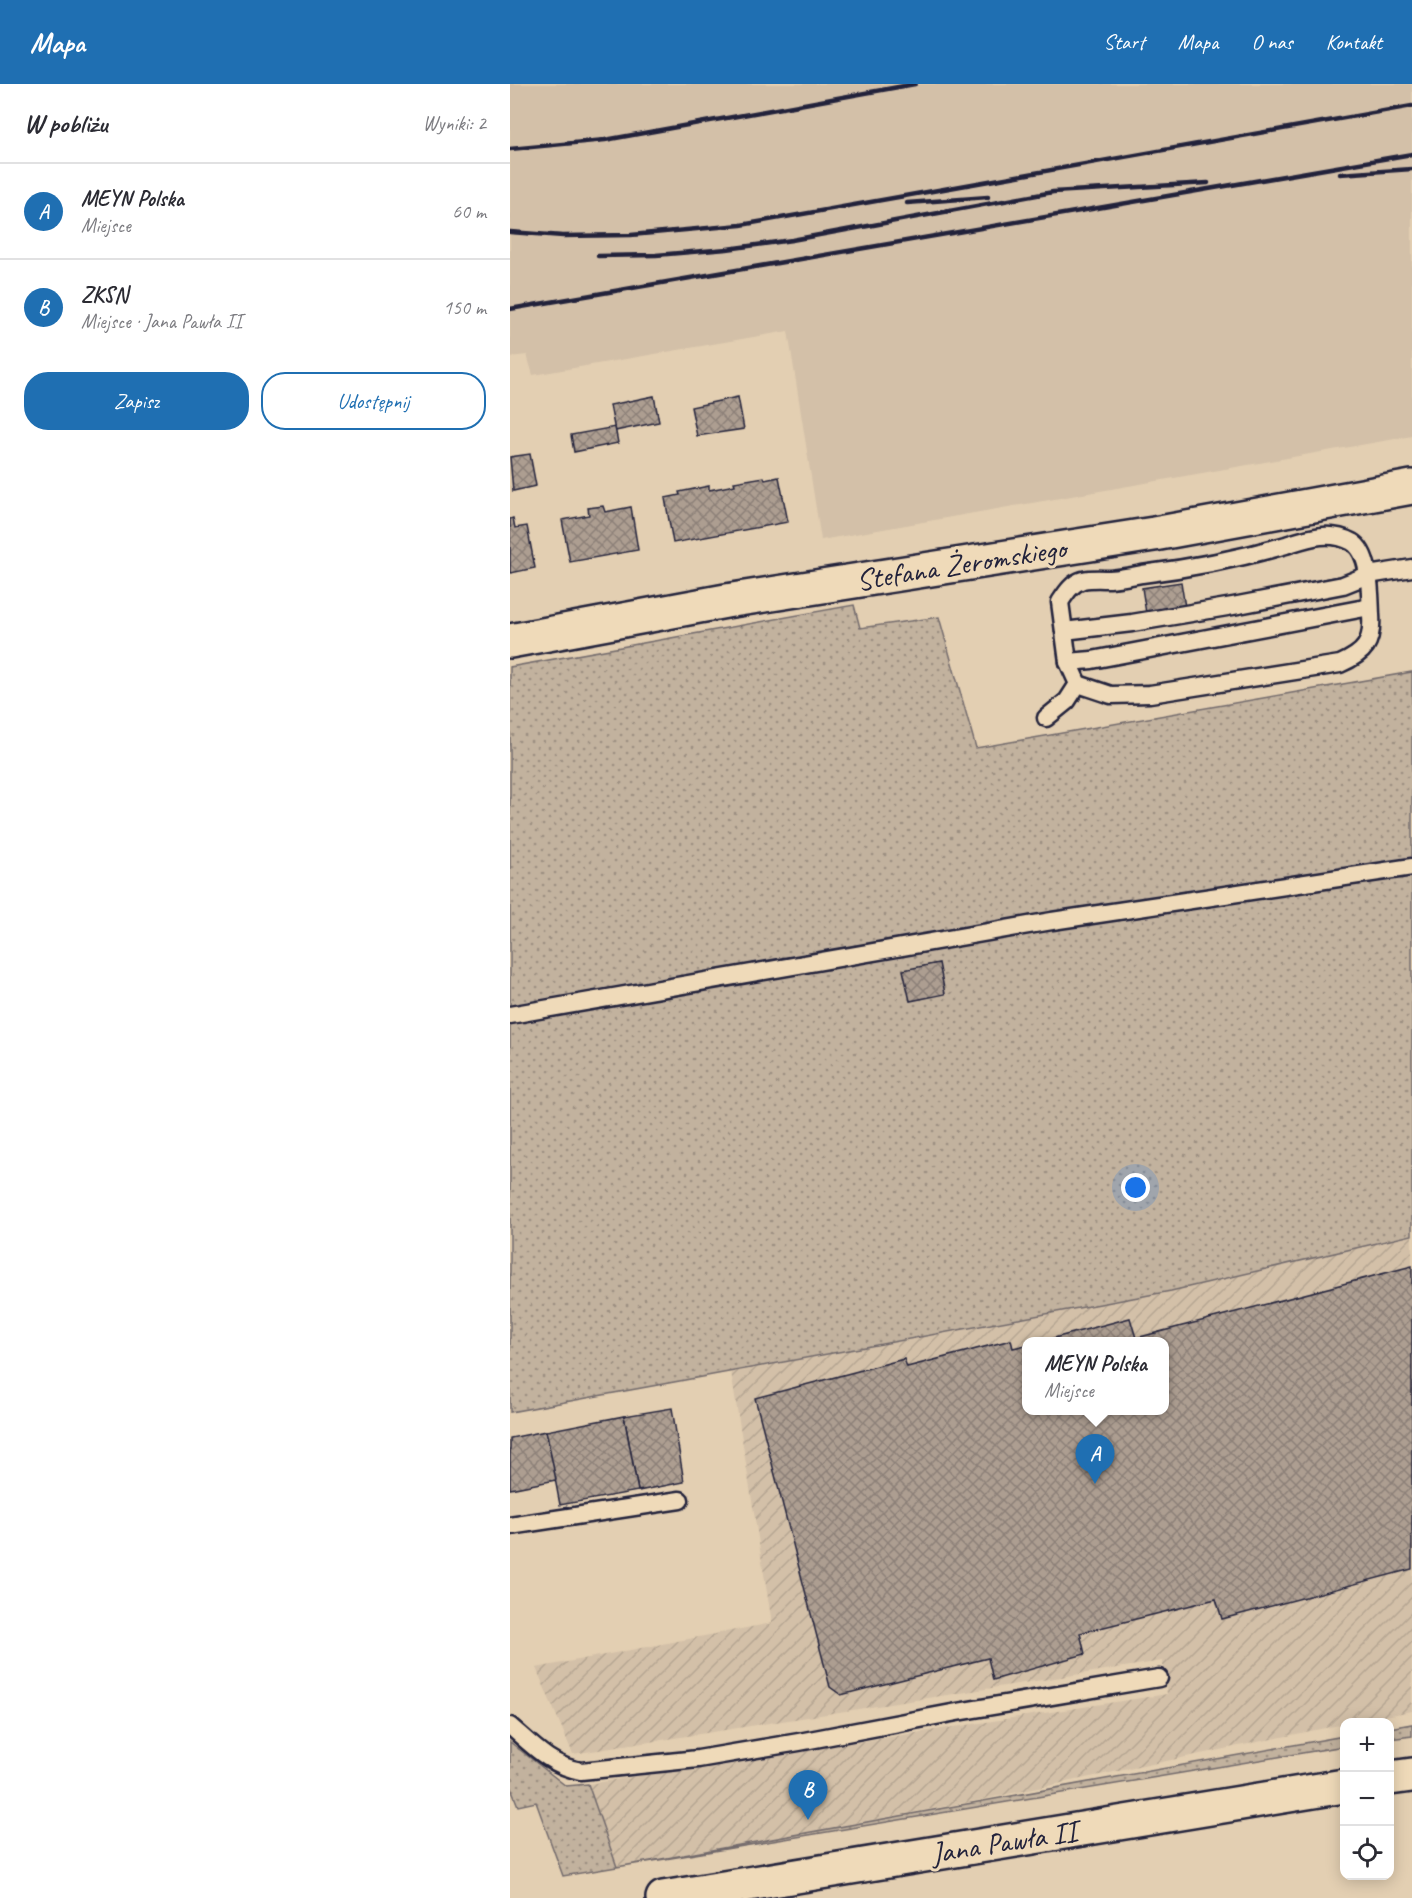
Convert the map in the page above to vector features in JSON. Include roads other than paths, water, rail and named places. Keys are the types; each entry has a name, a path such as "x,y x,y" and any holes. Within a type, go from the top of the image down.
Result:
{"street":[{"name":"Stefana Żeromskiego","path":"510,641 726,601 1154,534 1412,487"},
{"path":"1394,1777 1412,1775"},
{"name":"Jana Pawła II","path":"663,1898 1340,1787"}],"lane":[{"path":"1320,535 1354,543 1366,560 1368,575 1370,637 1357,656 1340,664 1150,694 1111,695 1078,684 1068,662 1060,602 1076,584 1084,580 1112,579 1203,566 1320,535"},
{"path":"1064,631 1233,606 1343,585 1368,575 1412,568"},
{"path":"1068,662 1092,660 1370,607"},
{"path":"1046,718 1067,701 1078,684"},
{"path":"510,1015 1052,921 1412,867"},
{"path":"510,1526 680,1500"},
{"path":"510,1726 555,1764 581,1771 698,1759 754,1750 957,1712 1159,1678"}],"railway":[{"path":"510,149 605,140 915,84"},
{"path":"510,232 563,236 631,235 741,225 1412,106"},
{"path":"510,309 1412,154"},
{"path":"1340,174 1412,169"},
{"path":"598,256 656,255 727,249 792,240 1053,192 1208,183"},
{"path":"907,203 988,197"}],"place":[{"name":"MEYN Polska","path":"1095,1484"},
{"name":"ZKSN","path":"808,1820"}]}
